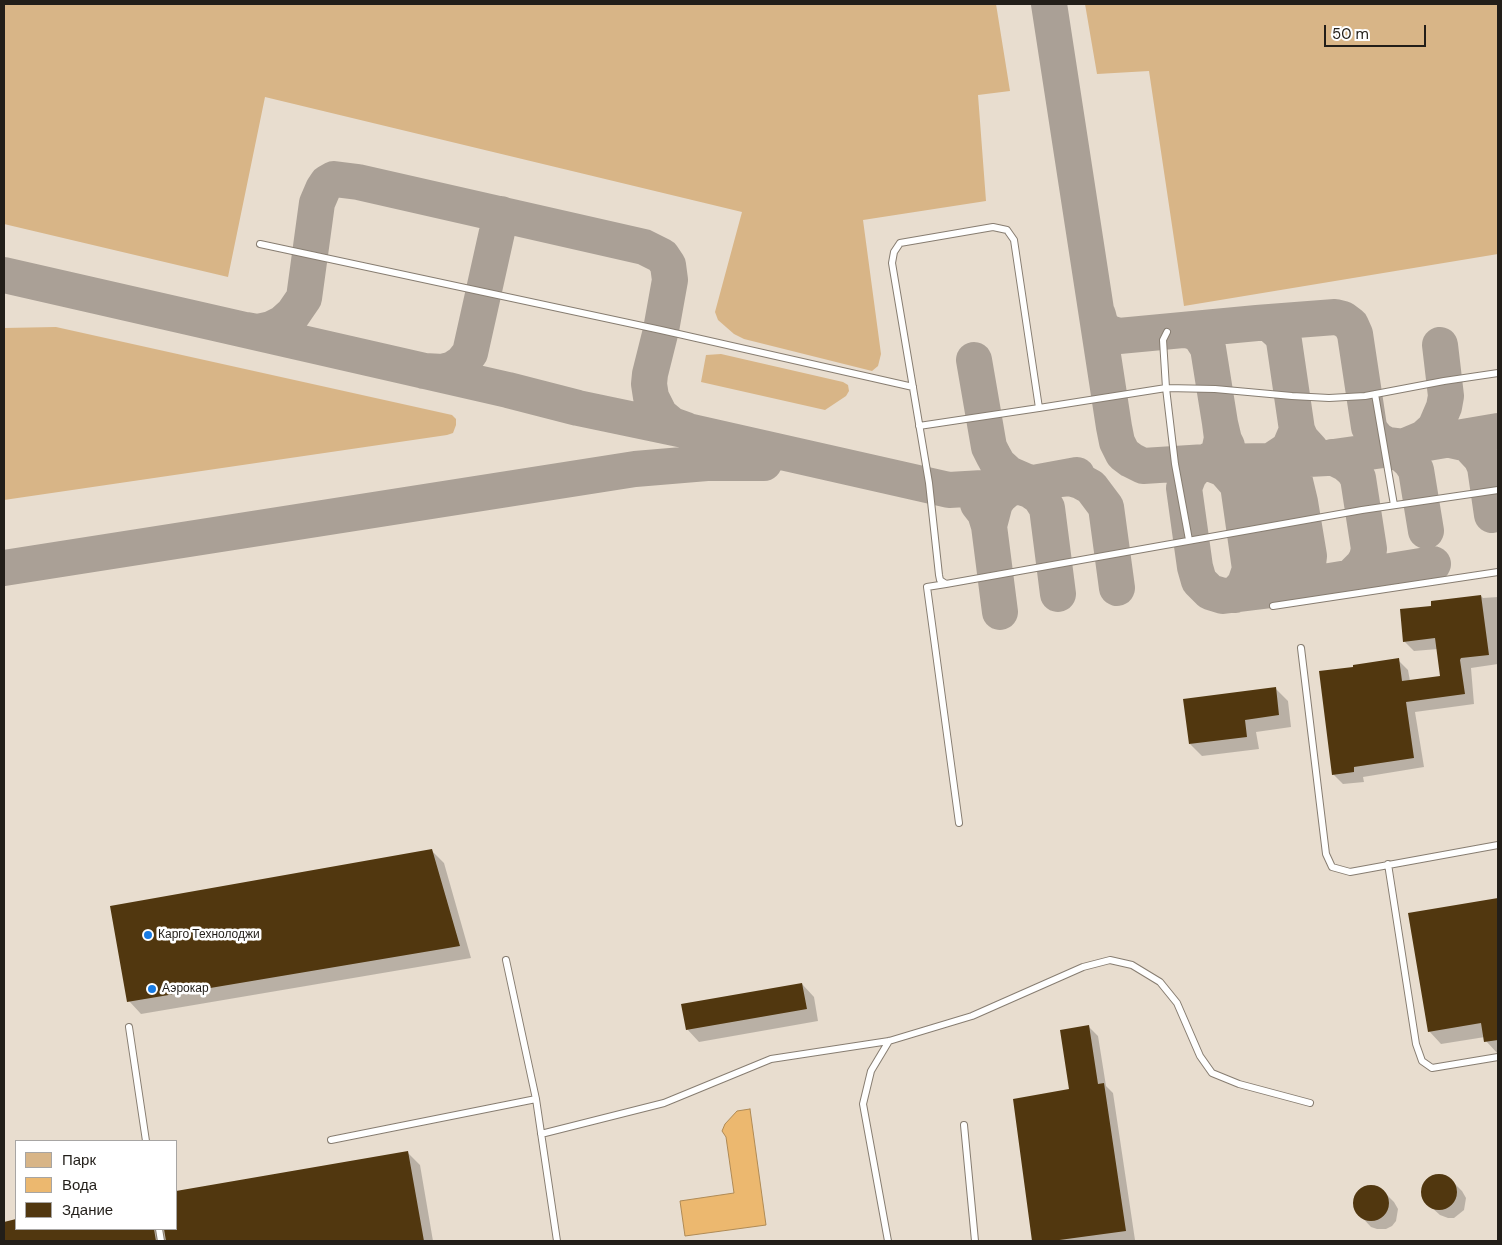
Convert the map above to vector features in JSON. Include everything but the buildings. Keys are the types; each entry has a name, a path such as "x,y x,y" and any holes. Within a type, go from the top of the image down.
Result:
{"lane":[{"path":"946,584 940,580 939,575 929,483 892,263 894,252 900,243 993,227 1007,230 1014,240 1039,408"},
{"path":"260,244 661,330 913,387"},
{"path":"1167,332 1163,340 1166,388 1189,540"},
{"path":"918,426 1166,388 1215,389 1329,398 1375,394 1498,373"},
{"path":"1375,394 1394,505"},
{"path":"959,823 926,587 1394,505 1498,490"},
{"path":"1273,606 1498,572"},
{"path":"1301,648 1326,854 1332,867 1350,872 1498,845"},
{"path":"1388,864 1416,1044 1422,1061 1432,1068 1498,1057"},
{"path":"506,960 536,1099 557,1241"},
{"path":"541,1134 664,1103 771,1059 889,1041 972,1016 1083,967 1110,960 1132,965 1160,982 1177,1003 1200,1056 1212,1073 1240,1084 1310,1103"},
{"path":"129,1027 146,1140"},
{"path":"888,1241 863,1104 871,1070 889,1041"},
{"path":"331,1140 536,1099"},
{"path":"964,1125 975,1241"}],"green space":[{"path":"4,4 996,4 1010,91 978,95 986,201 863,220 881,354 878,366 872,371 744,339 734,334 718,320 715,312 742,212 265,97 228,277 4,224"},
{"path":"1085,4 1498,4 1498,254 1184,306 1149,71 1097,74"},
{"path":"56,327 452,415 456,419 456,425 453,433 447,435 4,500 4,328"},
{"path":"721,354 843,382 848,385 849,391 846,396 825,410 701,382 706,355"}],"water":[{"path":"750,1109 766,1225 685,1236 680,1201 734,1193 726,1137 722,1131 725,1124 737,1111"}],"taxiway":[{"path":"1049,4 1114,427 1117,442 1123,454 1143,466 1327,458 1498,431"},
{"path":"246,330 257,332 271,329 283,323 293,314 304,298 317,203 323,189 327,183 334,179 358,182 644,247 662,256 668,265 670,280 649,384 651,397 660,415 672,425 686,430"},
{"path":"424,371 443,372 453,369 462,363 470,353 501,214"},
{"path":"4,275 508,390 578,408 949,490 1017,486 1077,475"},
{"path":"1098,315 1100,323 1106,332 1119,336 1335,317 1343,319 1351,325 1355,334 1369,427 1378,440 1387,445 1404,447"},
{"path":"1257,323 1266,323 1272,326 1281,334 1284,341 1297,430 1301,439 1311,450"},
{"path":"1187,330 1199,334 1208,348 1220,423 1227,446"},
{"path":"1405,446 1424,438 1435,428 1444,407 1446,396 1440,345"},
{"path":"974,360 989,447 998,464 1009,474 1032,484"},
{"path":"1220,423 1222,438 1219,452 1215,457 1195,468 1189,475 1184,488 1195,567 1199,581 1210,592 1223,596 1280,589"},
{"path":"1258,580 1272,588 1287,588 1302,578 1308,564 1309,556 1295,481 1285,469 1271,461 1289,449 1297,430"},
{"path":"1450,440 1468,444 1481,458 1485,467 1492,515"},
{"path":"1389,449 1403,455 1416,470 1426,531"},
{"path":"1332,457 1346,464 1358,478 1369,549 1363,565 1351,577"},
{"path":"1206,462 1224,469 1238,485 1250,569 1245,584 1235,595"},
{"path":"1235,462 1251,466 1265,476 1269,487 1278,564"},
{"path":"4,568 635,469 707,463 764,463"},
{"path":"1060,479 1070,478 1091,487 1106,507 1117,588"},
{"path":"989,526 995,503 1007,490 1017,486 1030,490 1040,497 1047,508 1058,594"},
{"path":"978,504 985,513 989,526 1000,612"},
{"path":"1287,588 1433,564"}],"place":[{"name":"Карго Технолоджи","path":"148,935"},
{"name":"Аэрокар","path":"152,989"}]}
